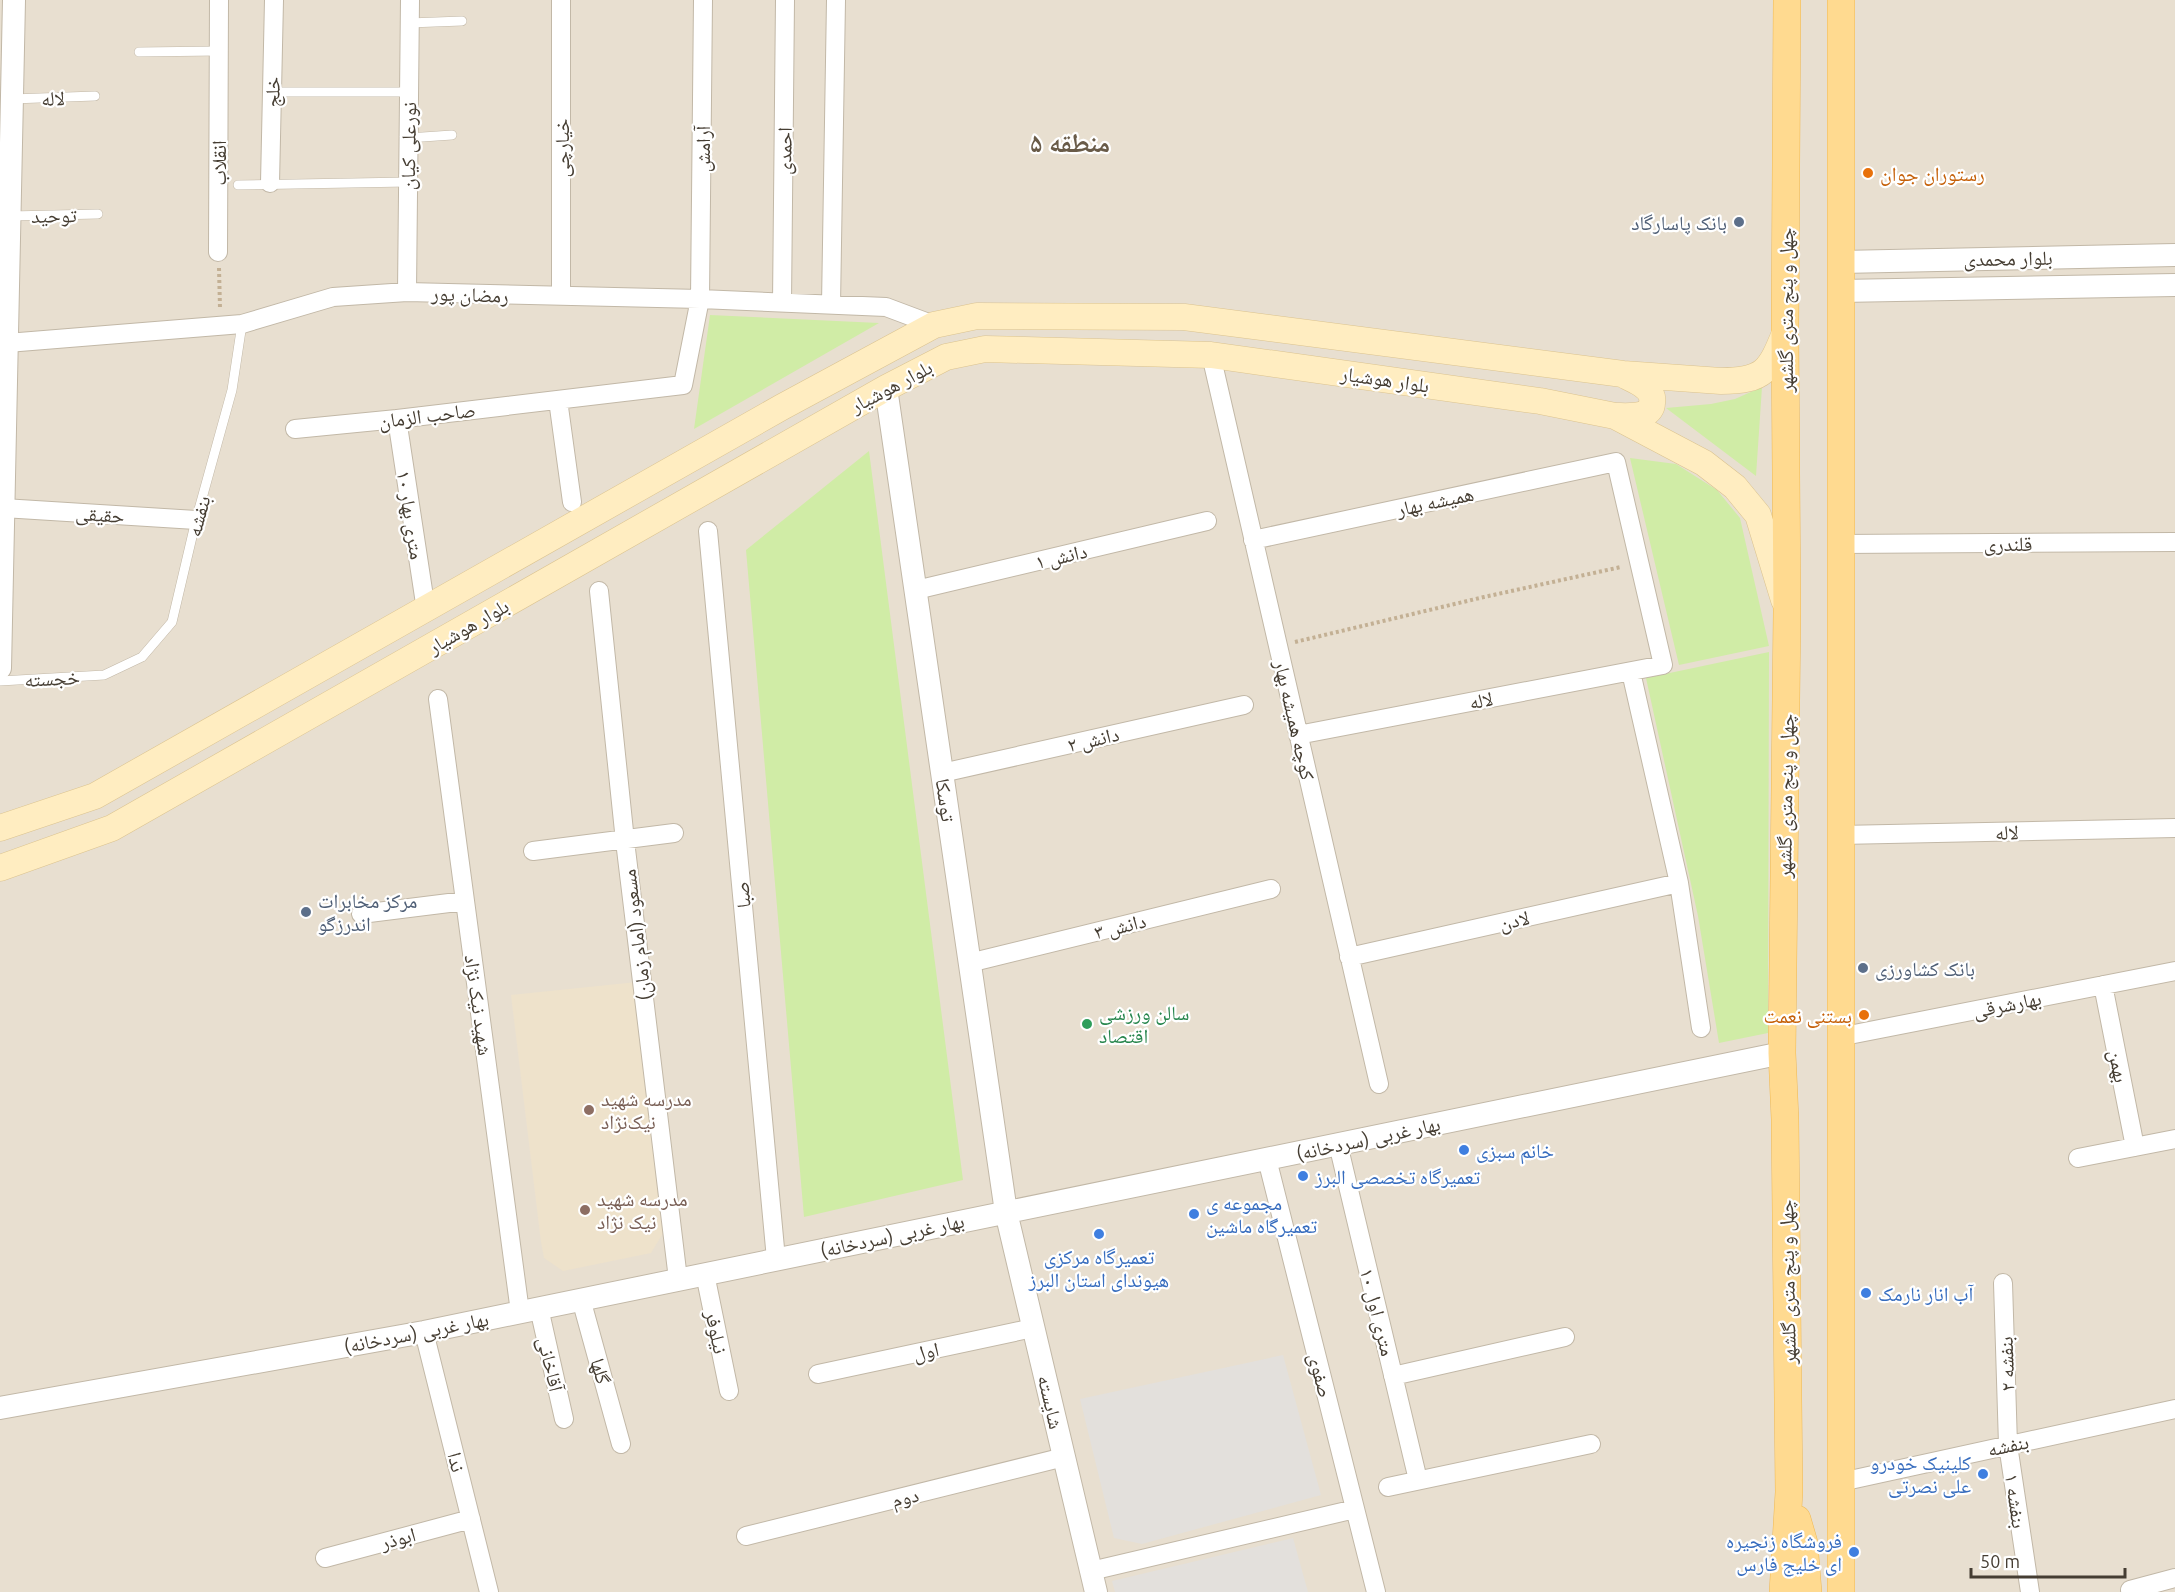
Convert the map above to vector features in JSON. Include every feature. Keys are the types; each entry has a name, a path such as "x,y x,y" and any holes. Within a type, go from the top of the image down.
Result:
{"main road":[{"name":"چهل و پنج متری گلشهر","path":"1784,1592 1789,1492 1785,1119 1782,1053 1787,612 1785,332 1787,0"},
{"path":"1841,0 1839,1037 1841,1592"},
{"name":"بلوار هوشیار","path":"0,828 95,796 782,407 934,325 977,316 1184,317 1623,374 1737,381 1764,372 1773,361 1785,332"},
{"name":"بلوار هوشیار","path":"0,868 112,828 886,388 945,357 985,349 1211,355 1529,399 1615,416 1704,463 1735,487 1758,515 1787,612"},
{"path":"1615,416 1645,414 1653,402 1646,388 1623,374"},
{"path":"416,615 405,635 407,643 424,651"},
{"path":"344,656 358,669 357,689"},
{"path":"1789,1492 1804,1543 1808,1592"}],"street":[{"path":"0,668 3,366 7,343 7,206 12,99 6,72 14,0"},
{"name":"انقلاب","path":"218,252 219,0"},
{"name":"خلج","path":"270,183 274,0"},
{"name":"نورعلی کیان","path":"407,292 410,0"},
{"name":"خیارچی","path":"561,0 561,296"},
{"name":"آرامش","path":"700,299 703,0"},
{"name":"احمدی","path":"782,303 785,0"},
{"path":"831,305 836,0"},
{"name":"بلوار محمدی","path":"1840,261 2175,255"},
{"path":"1902,290 1894,284 1890,276 1895,266 1906,260"},
{"name":"بلوار محمدی","path":"1840,291 2175,285"},
{"name":"رمضان پور","path":"7,343 242,324 333,297 407,292 700,299 886,307 934,325"},
{"name":"صاحب الزمان","path":"295,429 683,385 700,299"},
{"name":"کوچه همیشه بهار","path":"1211,355 1379,1084"},
{"name":"توسکا","path":"886,388 1006,1212"},
{"path":"558,400 572,502"},
{"name":"۱۰ متری بهار","path":"397,419 416,615"},
{"name":"همیشه بهار","path":"1253,540 1616,462 1640,563"},
{"name":"حقیقی","path":"3,508 196,520"},
{"name":"دانش ۱","path":"916,591 1207,521"},
{"name":"صبا","path":"708,531 776,1259"},
{"name":"قلندری","path":"1840,544 2175,542"},
{"name":"لاله","path":"1298,735 1663,665 1640,563"},
{"name":"مسعود (امام زمان)","path":"599,591 625,841 678,1280"},
{"path":"1630,672 1679,883 1701,1028"},
{"name":"شهید نیک نژاد","path":"438,699 465,901 530,1310"},
{"name":"دانش ۲","path":"942,773 1244,705"},
{"name":"لاله","path":"1840,835 2175,828"},
{"path":"533,851 674,833"},
{"name":"لادن","path":"1349,957 1679,883"},
{"name":"دانش ۳","path":"969,963 1271,888"},
{"path":"361,914 465,901"},
{"name":"بهارشرقی","path":"1839,1037 2175,971"},
{"name":"بهمن","path":"2103,985 2135,1147"},
{"name":"بهار غربی (سردخانه)","path":"0,1408 424,1332 1782,1053"},
{"path":"2078,1158 2175,1139"},
{"name":"۱۰ متری اول","path":"1338,1144 1418,1480"},
{"name":"صفوی","path":"1267,1159 1376,1592"},
{"name":"شایسته","path":"1006,1212 1094,1582"},
{"name":"نیلوفر","path":"705,1274 729,1391"},
{"name":"بنفشه ۲","path":"2003,1283 2008,1445"},
{"name":"گلها","path":"581,1299 621,1444"},
{"name":"آقاخانی","path":"530,1310 564,1419"},
{"name":"اول","path":"818,1374 1034,1328"},
{"name":"ندا","path":"424,1332 489,1592"},
{"path":"1393,1376 1565,1337"},
{"name":"بنفشه","path":"1841,1482 2175,1409"},
{"path":"1388,1487 1591,1444"},
{"name":"بنفشه ۱","path":"2008,1445 2030,1592"},
{"name":"دوم","path":"746,1536 1064,1457"},
{"path":"1094,1582 1355,1509"},
{"name":"ابوذر","path":"325,1558 471,1519"},
{"path":"2130,1590 2175,1578"}],"lane":[{"path":"409,23 462,21"},
{"path":"139,52 218,51"},
{"path":"272,92 409,92"},
{"name":"لاله","path":"12,99 95,96"},
{"path":"408,138 452,135"},
{"path":"238,185 408,182"},
{"name":"توحید","path":"7,206 99,214"},
{"name":"بنفشه","path":"104,675 142,657 172,622 196,520 232,390 242,324"},
{"name":"خجسته","path":"0,681 104,675"}],"path":[{"path":"218,252 221,325"},
{"path":"1278,647 1484,597 1640,563"}],"shaded area":[{"path":"0,0 2175,0 2175,1592 0,1592"},
{"name":"مدرسه شهید نیک‌نژاد","path":"637,982 668,1225 651,1253 563,1271 544,1258 511,995"},
{"path":"1283,1355 1321,1495 1142,1544 1114,1538 1080,1399"},
{"path":"1293,1538 1308,1592 1115,1592 1112,1581"}],"green space":[{"path":"710,315 879,323 694,429"},
{"path":"1762,387 1756,476 1666,408 1711,404 1735,399"},
{"path":"869,451 963,1180 804,1217 746,550"},
{"path":"1630,458 1676,464 1717,490 1740,518 1769,646 1679,665"},
{"path":"1769,652 1768,1033 1719,1043 1698,916 1646,678"}],"place":[{"name":"رستوران جوان","path":"1868,173"},
{"name":"بانک پاسارگاد","path":"1739,222"},
{"name":"مرکز مخابرات اندرزگو","path":"306,912"},
{"name":"بانک کشاورزی","path":"1863,968"},
{"name":"بستنی نعمت","path":"1864,1015"},
{"name":"سالن ورزشی اقتصاد","path":"1087,1024"},
{"name":"مدرسه شهید نیک‌نژاد","path":"589,1110"},
{"name":"خانم سبزی","path":"1464,1150"},
{"name":"تعمیرگاه تخصصی البرز","path":"1303,1176"},
{"name":"مدرسه شهید نیک نژاد","path":"585,1210"},
{"name":"مجموعه ی تعمیرگاه ماشین","path":"1194,1214"},
{"name":"تعمیرگاه مرکزی هیوندای استان البرز","path":"1099,1234"},
{"name":"آب انار نارمک","path":"1866,1293"},
{"name":"کلینیک خودرو علی نصرتی","path":"1983,1474"},
{"name":"فروشگاه زنجیره ای خلیج فارس","path":"1854,1552"}],"district":[{"name":"منطقه ۵","path":"1070,142"}]}
